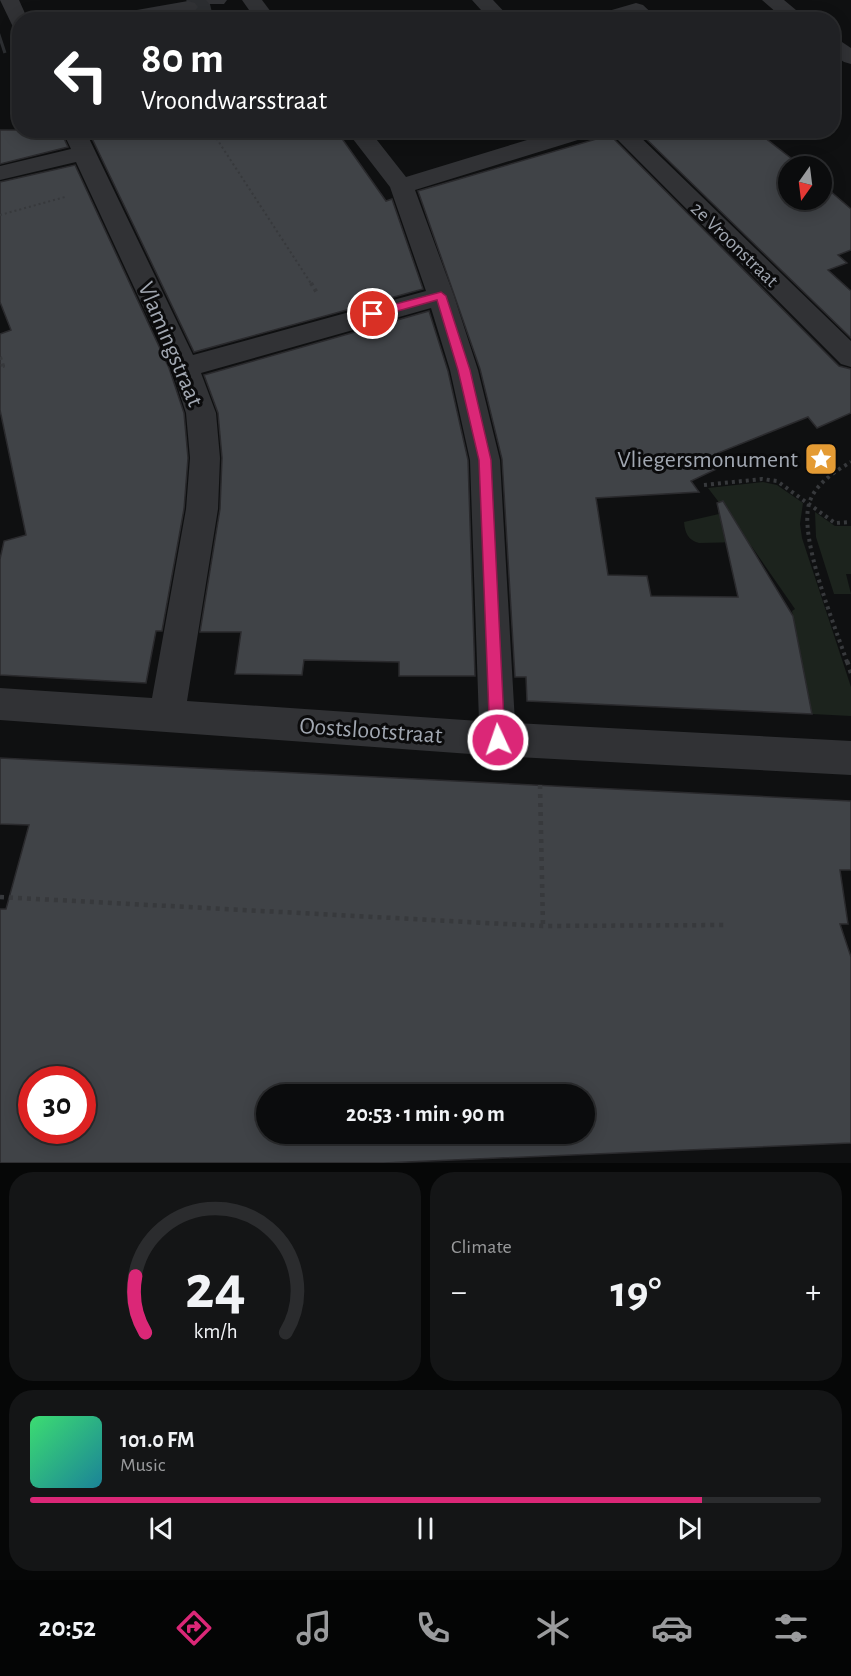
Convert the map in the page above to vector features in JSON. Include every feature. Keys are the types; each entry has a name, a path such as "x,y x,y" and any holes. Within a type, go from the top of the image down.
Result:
{"street":[{"path":"482,0 494,12"},
{"path":"772,0 788,12"},
{"path":"160,12 188,7"},
{"path":"626,12 636,9 640,12"},
{"path":"363,138 401,186 441,296 464,370 485,460 498,740"},
{"path":"401,186 560,138"},
{"name":"2e Vroonstraat","path":"627,138 851,357"},
{"path":"0,173 79,142"},
{"name":"Vlamingstraat","path":"79,142 185,367 201,413 205,458 202,509 167,714"},
{"path":"185,367 441,296"},
{"path":"824,331 851,320"},
{"name":"Oostslootstraat","path":"0,704 167,714 498,740 851,758"}],"path":[{"path":"216,138 337,325"},
{"path":"0,215 101,188"},
{"path":"0,357 3,366 0,367"},
{"path":"851,462 833,471 808,504 806,521 811,545 851,673"},
{"path":"704,485 777,481 835,523 851,522"},
{"path":"539,742 543,926"},
{"path":"0,897 543,926 728,925"}],"shaded area":[{"path":"763,482 777,485 803,503 800,524 802,538 851,687 851,716 812,714 792,611 795,609 752,547 743,542 699,543 692,540 686,533 684,522 719,514 718,511 724,509 708,488"},
{"path":"815,512 835,526 851,526 851,574 846,574 851,594 834,594 816,537"}],"building":[{"path":"0,130 12,130 12,138 64,138 68,147 0,164"},
{"path":"92,138 342,138 386,201 392,199 423,289 194,352"},
{"path":"600,138 613,138 839,366 851,369 851,413 817,428 808,417 718,453 727,464 691,481 699,492 596,498 608,575 647,576 651,596 738,597 717,503 723,501 793,616 812,714 527,701 526,677 515,677 502,459 480,369 418,191"},
{"path":"645,138 765,138 788,156 778,156 778,210 832,210 832,193 851,209 851,250 838,255 847,263 828,270 851,291 851,338"},
{"path":"75,165 169,368 184,413 188,458 184,509 162,631 156,631 146,683 0,675 0,559 4,541 26,535 0,410 0,334 11,330 0,302 0,182"},
{"path":"429,311 448,371 468,460 475,676 399,676 399,662 304,660 302,675 235,674 241,632 200,632 220,509 222,458 218,413 204,375"},
{"path":"0,758 851,801 851,870 840,870 848,924 840,924 851,957 851,1143 384,1163 0,1163 0,909 6,909 29,825 0,824"}],"tunnel":[{"path":"188,7 216,0"}],"place":[{"name":"Vliegersmonument","path":"821,459"}],"route":[{"path":"373,314 441,296 464,370 485,460 498,740"}]}
